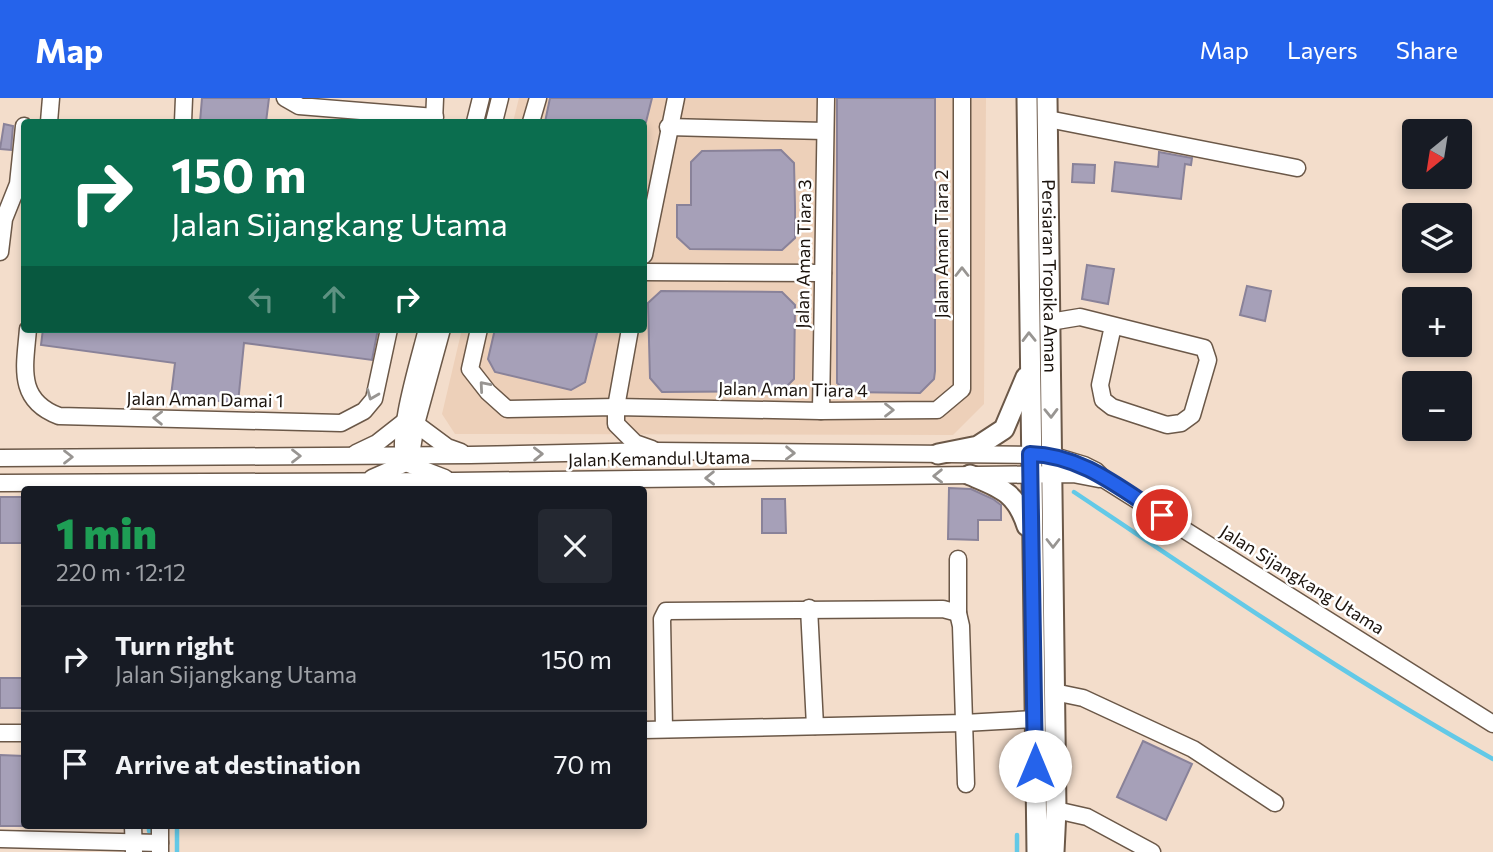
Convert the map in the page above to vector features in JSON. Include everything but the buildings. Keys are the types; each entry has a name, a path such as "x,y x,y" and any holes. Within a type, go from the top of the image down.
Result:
{"main road":[{"name":"Persiaran Tropika Aman","path":"1027,98 1037,852"},
{"name":"Persiaran Tropika Aman","path":"1047,98 1056,810 1054,852"},
{"path":"938,454 978,446 1004,429 1029,370"},
{"path":"970,475 1003,489 1014,498 1021,509 1032,540"}],"street":[{"path":"49,119 51,98"},
{"path":"183,119 184,98"},
{"path":"285,98 299,106 425,119"},
{"path":"435,98 435,119"},
{"path":"476,119 481,98"},
{"path":"495,119 500,98"},
{"path":"532,119 538,98"},
{"path":"647,239 676,98"},
{"name":"Jalan Aman Tiara 3","path":"821,411 826,98"},
{"name":"Jalan Aman Tiara 2","path":"961,389 962,98"},
{"path":"1048,119 1297,168"},
{"path":"668,127 825,131"},
{"path":"0,252 4,219 18,184 21,157"},
{"path":"647,272 823,273"},
{"path":"1050,322 1080,317 1204,348 1208,360 1192,415 1181,423 1167,425 1112,407 1103,400 1100,385 1113,326"},
{"name":"Jalan Aman Damai 1","path":"28,333 23,376 30,394 43,410 59,416 341,423 364,411 374,398 388,333"},
{"path":"363,481 406,458 426,333"},
{"path":"351,456 411,423 441,333"},
{"name":"Jalan Aman Tiara 4","path":"477,333 470,369 488,392 506,408 937,410 961,389"},
{"path":"629,333 616,407 616,424 635,443 657,451"},
{"path":"411,423 447,447 470,456"},
{"name":"Jalan Kemandul Utama","path":"0,458 406,458 657,451 1051,455"},
{"name":"Jalan Sijangkang Utama","path":"1051,455 1096,471 1105,480 1493,724"},
{"name":"Jalan Kemandul Utama","path":"406,458 454,481 1073,474 1105,480"},
{"path":"0,483 166,486 454,481"},
{"path":"958,559 966,784"},
{"path":"809,608 815,726"},
{"path":"663,729 662,619 666,611 943,608 958,612"},
{"path":"1054,692 1083,698 1193,749 1275,803"},
{"path":"647,730 1035,719"},
{"path":"0,733 21,733"},
{"path":"1056,810 1087,817 1152,852"},
{"path":"0,839 160,840"}],"shaded area":[{"path":"519,98 986,98 984,404 953,435 455,434 442,414 461,333 647,333 647,119 514,119"}],"waterway":[{"path":"1074,492 1333,663 1493,759"},
{"path":"177,829 177,852"},
{"path":"1017,835 1017,852"}],"route":[{"path":"1035,766 1030,454 1051,455 1084,465 1162,515"}]}
